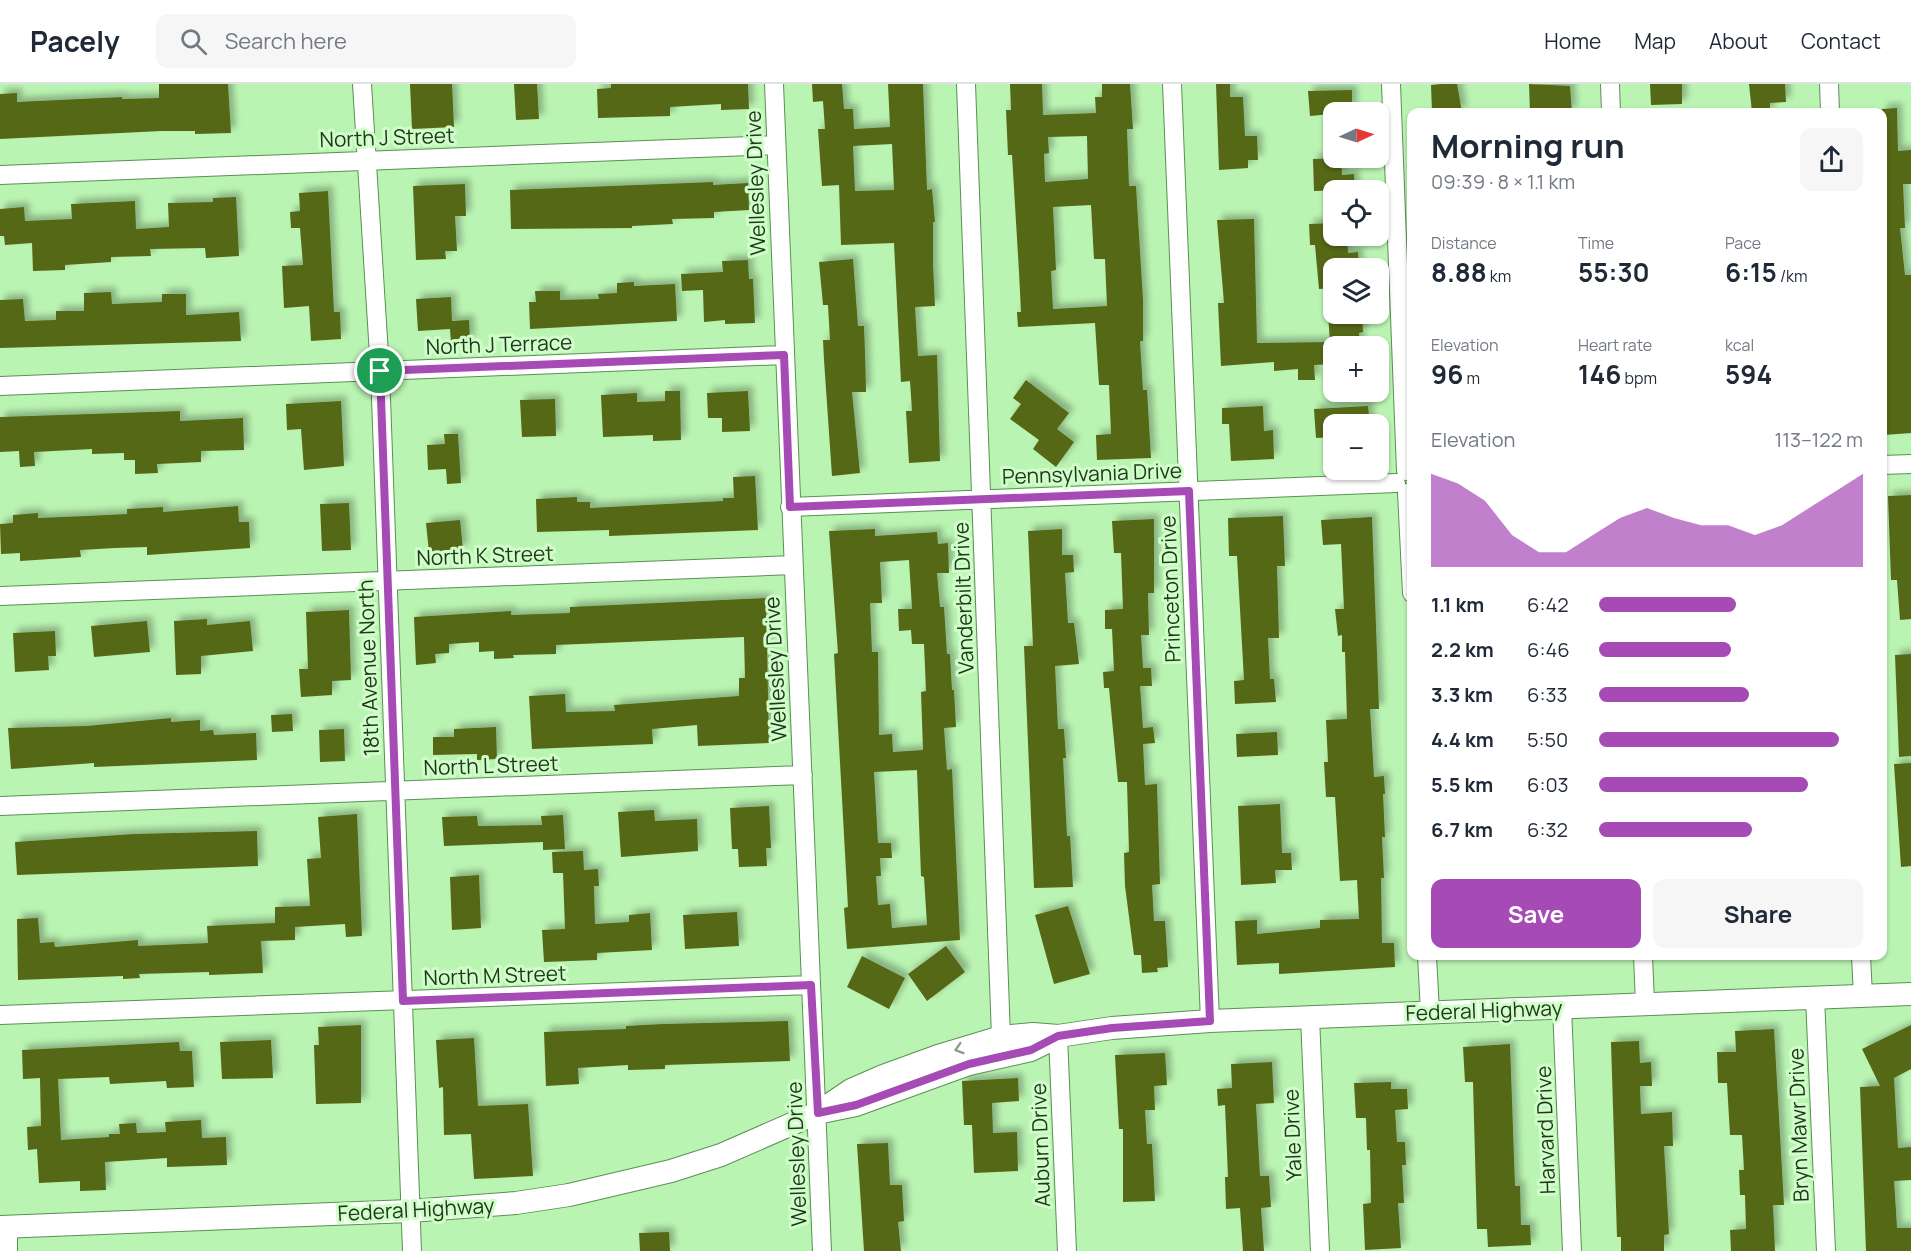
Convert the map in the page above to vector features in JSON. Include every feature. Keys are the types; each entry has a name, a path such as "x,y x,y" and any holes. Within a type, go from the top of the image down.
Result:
{"main road":[{"name":"Federal Highway","path":"818,1113 851,1089 938,1056 1001,1037 1033,1034 1058,1036 1148,1024 1210,1021 1911,994"},
{"name":"Federal Highway","path":"4,1227 410,1212 516,1203 620,1184 721,1155 818,1113 856,1105 969,1064 1031,1050 1058,1036"}],"street":[{"name":"18th Avenue North","path":"362,84 380,371 412,1251"},
{"name":"Wellesley Drive","path":"774,84 822,1251"},
{"name":"Vanderbilt Drive","path":"966,84 1001,1037"},
{"name":"Princeton Drive","path":"1172,84 1210,1021"},
{"path":"1391,84 1407,500"},
{"path":"1610,84 1611,108"},
{"path":"1829,84 1830,108"},
{"name":"North J Street","path":"0,175 776,145"},
{"name":"North J Terrace","path":"0,386 784,355"},
{"path":"1887,465 1911,464"},
{"name":"Pennsylvania Drive","path":"790,507 1406,482"},
{"name":"North K Street","path":"0,596 793,565"},
{"name":"North L Street","path":"0,806 803,775"},
{"path":"1427,960 1430,1012"},
{"path":"1643,960 1645,1004"},
{"path":"1861,960 1863,996"},
{"name":"North M Street","path":"0,1016 811,985"},
{"name":"Bryn Mawr Drive","path":"1815,997 1826,1251"},
{"name":"Harvard Drive","path":"1562,1007 1572,1251"},
{"name":"Yale Drive","path":"1310,1017 1320,1251"},
{"name":"Auburn Drive","path":"1058,1036 1067,1251"},
{"path":"4,1227 8,1251"}],"building":[{"path":"159,84 228,84 231,133 195,134 195,131 161,131 0,139 0,94 17,93 17,102 122,97 122,99 159,98"},
{"path":"410,84 452,84 454,127 412,129"},
{"path":"514,84 537,84 539,119 516,120"},
{"path":"611,84 748,84 749,109 721,110 721,104 670,107 670,116 598,118 597,89 611,88"},
{"path":"812,84 842,84 844,109 853,109 854,129 890,127 888,84 923,84 927,190 932,189 935,222 933,222 933,264 935,306 915,307 918,356 937,355 940,461 909,463 906,411 912,411 910,381 901,382 894,243 841,245 839,185 822,186 818,129 825,129 823,101 813,102","holes":["892,144 894,190 855,191 853,146"]},
{"path":"1010,84 1042,84 1043,115 1096,113 1095,97 1102,97 1102,84 1130,84 1133,129 1127,129 1129,186 1136,186 1143,300 1143,341 1140,341 1143,390 1147,390 1151,458 1097,460 1096,435 1111,434 1109,385 1099,385 1095,323 1018,327 1017,312 1021,312 1019,272 1012,155 1008,155 1006,110 1011,110","holes":["1087,136 1088,179 1045,182 1044,154 1049,153 1048,137","1091,205 1094,259 1105,259 1107,306 1053,309 1051,271 1056,270 1053,207"]},
{"path":"1216,84 1230,84 1230,97 1243,97 1245,136 1257,136 1258,160 1248,160 1248,168 1219,170"},
{"path":"1457,84 1461,108 1432,108 1431,85"},
{"path":"1529,84 1570,86 1572,108 1530,108"},
{"path":"1650,84 1682,84 1682,104 1651,105"},
{"path":"1749,84 1785,84 1786,102 1770,103 1770,108 1752,108"},
{"path":"1352,90 1352,102 1323,102 1323,115 1310,116 1308,91"},
{"path":"1897,108 1898,151 1911,150 1911,184 1903,184 1905,228 1900,228 1905,275 1911,275 1911,433 1887,435 1887,109"},
{"path":"1313,159 1323,159 1323,168 1342,168 1342,175 1354,174 1354,180 1323,180 1323,191 1314,191"},
{"path":"713,182 713,185 748,183 749,210 714,212 714,218 672,219 673,224 632,226 632,228 511,229 510,190"},
{"path":"465,184 466,216 455,216 457,251 445,251 446,259 416,260 413,186"},
{"path":"328,191 334,312 340,312 341,339 311,341 309,306 284,308 282,266 303,265 300,228 291,228 290,212 300,211 299,193"},
{"path":"236,197 239,256 206,258 205,248 150,249 151,256 111,257 111,262 65,265 65,270 33,271 32,243 5,245 4,236 0,236 0,209 24,207 25,221 72,219 71,204 135,201 136,229 169,227 168,203 213,202 213,198"},
{"path":"1254,219 1257,343 1323,342 1323,365 1314,365 1315,380 1298,380 1298,369 1274,371 1274,362 1221,366 1218,303 1224,303 1217,220"},
{"path":"1323,223 1323,246 1348,246 1348,253 1358,252 1358,258 1323,258 1323,289 1319,289 1315,245 1310,245 1309,224"},
{"path":"853,259 858,326 864,326 865,352 866,392 852,392 860,473 832,476 823,340 830,340 828,305 823,305 819,262"},
{"path":"748,260 749,279 753,279 755,323 725,324 725,320 704,322 703,290 682,291 681,274 723,272 722,261"},
{"path":"634,282 634,286 675,284 677,321 530,329 529,302 536,302 535,291 560,291 560,300 599,299 598,294 617,293 617,283"},
{"path":"111,292 112,304 162,302 162,294 186,294 186,315 239,312 241,341 0,348 0,300 23,299 25,321 56,320 56,311 84,311 84,293"},
{"path":"451,297 452,321 469,320 470,341 451,342 450,329 418,331 416,299"},
{"path":"1329,324 1363,324 1363,332 1359,333 1359,336 1330,336"},
{"path":"1026,380 1069,413 1057,429 1074,442 1056,467 1033,449 1039,440 1010,419 1021,404 1013,398"},
{"path":"665,391 680,391 681,440 653,441 653,435 603,437 601,395 637,393 637,402 665,401"},
{"path":"748,391 750,431 722,432 722,418 708,418 707,393"},
{"path":"555,399 556,436 522,437 520,400"},
{"path":"341,401 344,466 304,470 301,429 287,430 286,404"},
{"path":"1263,406 1264,431 1273,430 1274,459 1231,461 1229,424 1222,424 1222,408"},
{"path":"1368,406 1369,414 1323,414 1323,438 1316,438 1314,409"},
{"path":"180,411 180,421 243,418 244,450 201,451 201,462 157,464 158,473 135,474 135,460 124,460 124,453 92,454 92,449 34,452 35,466 20,467 19,451 0,452 0,417"},
{"path":"444,434 458,434 461,483 447,484 446,469 428,470 427,445 445,444"},
{"path":"755,476 758,530 609,536 609,530 537,532 536,499 577,497 577,502 590,502 590,508 723,501 723,498 734,498 733,477"},
{"path":"1911,495 1911,619 1900,620 1897,580 1891,580 1888,496"},
{"path":"349,503 351,550 322,551 320,504"},
{"path":"238,506 239,522 249,522 250,548 147,555 147,547 115,548 80,550 81,557 20,561 20,553 1,554 0,524 13,523 13,515 38,513 38,518 127,514 127,509 163,507 163,512"},
{"path":"1283,516 1285,566 1277,566 1279,638 1268,638 1270,679 1274,679 1276,702 1235,704 1234,681 1244,680 1237,556 1229,556 1228,518"},
{"path":"1372,517 1379,709 1370,709 1374,777 1384,776 1385,794 1383,794 1385,837 1382,837 1384,878 1381,878 1382,943 1394,943 1395,967 1279,974 1279,963 1237,965 1235,921 1257,920 1257,934 1320,928 1320,920 1359,919 1357,880 1340,881 1335,797 1326,797 1324,762 1328,762 1326,720 1347,719 1345,652 1342,652 1342,635 1338,636 1335,609 1344,609 1341,544 1323,545 1321,520"},
{"path":"1154,519 1154,593 1148,593 1149,635 1141,635 1143,668 1151,668 1152,686 1140,686 1143,728 1153,727 1155,743 1143,744 1145,785 1157,784 1160,884 1152,885 1154,921 1165,921 1168,967 1157,968 1158,972 1142,973 1141,955 1134,955 1125,886 1124,853 1129,852 1127,782 1118,782 1109,688 1104,688 1103,672 1114,671 1112,629 1105,629 1105,610 1123,609 1121,553 1114,553 1112,521"},
{"path":"460,520 463,549 429,552 426,523"},
{"path":"875,529 875,536 937,532 938,544 948,543 949,573 937,573 940,607 944,607 947,654 950,654 952,690 954,690 956,727 944,728 947,770 952,769 960,940 847,949 844,908 848,907 834,654 838,653 829,531","holes":["909,560 912,609 898,609 899,631 911,630 912,644 924,644 926,691 921,692 923,750 893,752 892,734 879,735 878,652 872,652 870,603 882,603 880,562","917,770 921,876 924,877 927,925 892,928 890,904 878,905 876,876 881,876 880,858 892,858 891,843 878,843 874,772"]},
{"path":"1062,529 1062,555 1073,555 1074,572 1065,573 1068,623 1074,623 1079,664 1055,666 1058,729 1064,729 1066,758 1063,758 1067,836 1070,836 1073,887 1034,888 1024,646 1033,646 1028,531"},
{"path":"766,598 769,743 698,746 697,725 652,729 653,744 532,749 529,696 565,694 566,712 615,711 614,705 739,696 739,678 745,678 744,637 556,645 556,654 513,655 514,658 494,659 494,651 479,652 479,642 449,644 449,653 435,654 436,663 416,665 414,617 511,611 511,615 570,613 570,607"},
{"path":"349,610 351,680 332,681 332,695 301,697 299,669 308,669 306,612"},
{"path":"207,619 207,625 250,621 253,651 201,656 201,674 176,675 174,621"},
{"path":"147,621 150,652 94,657 91,626"},
{"path":"55,631 56,656 48,656 49,670 15,672 13,633"},
{"path":"1911,654 1911,756 1899,757 1895,655"},
{"path":"292,714 293,731 272,732 271,715"},
{"path":"171,718 171,722 200,720 200,731 213,730 214,735 256,733 257,760 94,767 94,763 11,769 8,728 87,726"},
{"path":"496,727 497,759 477,760 477,754 433,755 433,737 454,737 454,729"},
{"path":"344,729 345,761 320,762 319,730"},
{"path":"1277,732 1278,755 1237,757 1236,734"},
{"path":"1911,763 1911,866 1901,867 1894,764"},
{"path":"1280,804 1282,853 1291,853 1292,870 1275,870 1276,883 1241,885 1238,806"},
{"path":"769,806 771,848 766,848 767,866 739,867 738,849 732,849 730,808"},
{"path":"654,810 655,821 697,819 698,851 621,857 618,812"},
{"path":"357,814 362,936 346,937 345,924 295,927 295,940 261,941 263,973 139,974 140,978 123,979 123,976 18,980 17,919 38,918 40,943 54,942 55,947 138,940 138,946 208,943 207,926 275,923 275,907 310,906 307,859 321,858 318,817"},
{"path":"563,815 565,849 543,850 543,842 444,846 442,817 477,816 478,826 542,825 541,816"},
{"path":"257,831 258,866 17,875 15,842 134,834"},
{"path":"583,851 584,870 598,869 599,886 594,886 595,924 629,922 629,915 650,913 652,950 597,953 597,960 544,962 542,930 565,929 563,873 553,873 552,852"},
{"path":"479,875 481,928 452,930 450,877"},
{"path":"1068,906 1090,974 1054,984 1035,915"},
{"path":"737,912 739,946 685,949 683,915"},
{"path":"946,946 965,972 927,1001 908,974"},
{"path":"862,956 905,978 889,1009 847,987"},
{"path":"788,1021 790,1061 665,1065 665,1069 628,1070 628,1065 578,1068 579,1084 546,1086 544,1032 626,1029 626,1026 663,1024"},
{"path":"361,1025 361,1103 316,1104 314,1045 319,1045 318,1027"},
{"path":"1911,1025 1911,1069 1894,1078 1898,1148 1911,1147 1911,1180 1894,1181 1897,1228 1911,1228 1911,1251 1866,1251 1860,1087 1880,1086 1862,1049"},
{"path":"1774,1029 1784,1205 1773,1205 1775,1251 1731,1251 1730,1230 1746,1229 1745,1195 1740,1195 1739,1170 1744,1170 1742,1135 1730,1135 1727,1083 1718,1083 1717,1052 1736,1052 1735,1031"},
{"path":"474,1038 478,1106 528,1104 533,1176 474,1179 471,1134 444,1135 443,1087 439,1088 436,1040"},
{"path":"271,1040 273,1078 222,1079 220,1042"},
{"path":"1639,1041 1640,1063 1651,1062 1652,1086 1640,1086 1641,1114 1672,1112 1673,1146 1664,1146 1669,1234 1664,1235 1664,1251 1621,1251 1621,1237 1617,1237 1611,1042"},
{"path":"179,1042 180,1051 192,1051 194,1087 167,1088 166,1081 110,1084 109,1077 58,1079 61,1140 109,1137 109,1134 120,1134 119,1124 136,1123 137,1133 166,1132 165,1122 201,1120 202,1138 226,1137 227,1165 167,1167 167,1158 105,1162 106,1190 80,1191 80,1181 39,1183 37,1149 28,1150 27,1127 41,1126 40,1078 23,1079 22,1050"},
{"path":"1510,1044 1515,1186 1520,1186 1521,1225 1530,1225 1531,1245 1488,1247 1487,1229 1477,1229 1473,1082 1465,1082 1463,1047"},
{"path":"1165,1053 1167,1085 1154,1086 1155,1110 1145,1110 1147,1144 1152,1144 1155,1201 1123,1202 1123,1129 1119,1129 1115,1055"},
{"path":"1272,1062 1274,1103 1256,1104 1260,1176 1269,1176 1271,1207 1261,1208 1264,1251 1243,1251 1240,1208 1226,1209 1225,1177 1228,1177 1225,1105 1218,1106 1217,1089 1232,1088 1231,1064"},
{"path":"1018,1078 1019,1101 992,1103 993,1133 1017,1132 1018,1171 974,1173 972,1125 964,1125 962,1081"},
{"path":"1391,1082 1391,1089 1407,1089 1408,1109 1395,1110 1397,1142 1405,1142 1406,1165 1402,1165 1404,1203 1398,1203 1401,1248 1365,1250 1363,1204 1371,1203 1370,1150 1367,1150 1366,1118 1356,1118 1354,1083"},
{"path":"888,1143 890,1185 902,1185 904,1221 898,1222 901,1251 864,1251 857,1144"},
{"path":"669,1232 670,1251 640,1251 639,1233"}],"route":[{"path":"784,355 790,507 1189,491 1210,1021 1159,1023 1058,1036 1031,1050 969,1064 856,1105 818,1113 811,985 403,1001 380,371 784,355"}]}
